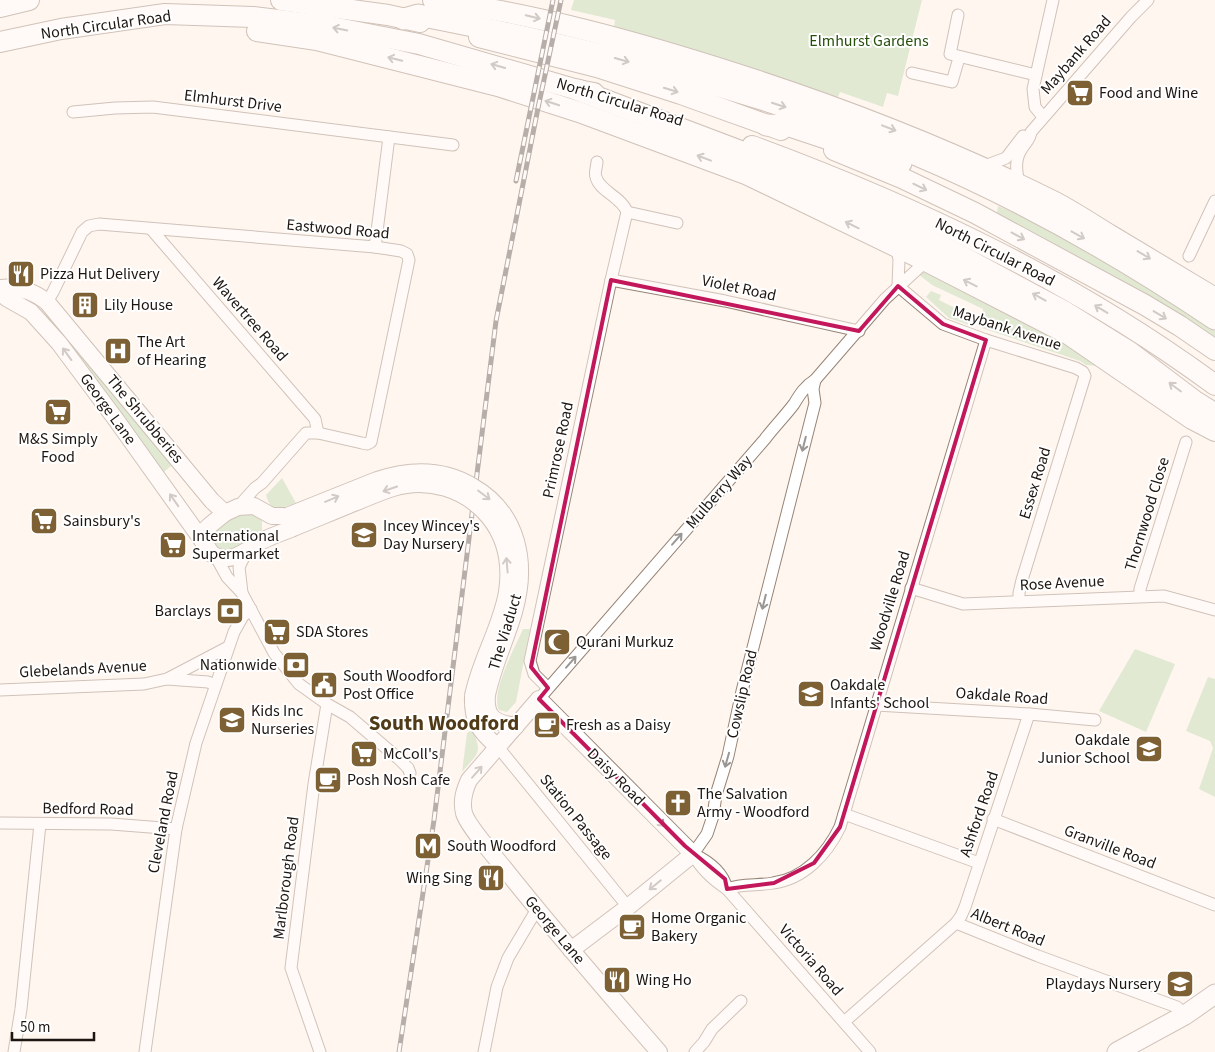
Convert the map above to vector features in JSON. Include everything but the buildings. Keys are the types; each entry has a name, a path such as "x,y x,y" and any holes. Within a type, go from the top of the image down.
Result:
{"highway":[{"path":"0,7 29,0"},
{"name":"North Circular Road","path":"281,0 404,18 597,68 681,94 826,147 902,178 975,213 1145,306 1180,326 1215,350"},
{"path":"433,0 488,7 573,26 665,51 844,110 982,167 1057,203 1215,298"},
{"name":"North Circular Road","path":"0,42 61,29 165,14 253,17 327,26 419,44 578,90 612,96 794,161 891,201 973,239 1073,292 1160,345 1208,380"},
{"path":"404,18 418,15 565,45 779,105 872,137 959,174 1035,211 1116,256 1215,319"},
{"path":"118,22 259,31 317,40 498,86 588,115 748,175 928,262 1068,334 1192,419 1215,431"},
{"path":"578,90 763,160 962,257 1063,311 1129,352 1194,401 1215,414"},
{"path":"766,125 790,126 926,172 1023,209 1035,211"}],"main road":[{"path":"0,288 13,287 32,292 47,302 36,317"},
{"name":"George Lane","path":"0,293 26,308 64,350 202,540"},
{"name":"The Shrubberies","path":"47,302 212,501 231,510"},
{"path":"160,481 182,464"},
{"name":"The Viaduct","path":"261,542 289,523 391,475 414,472 435,473 459,479 493,502 514,532 520,558 520,581 514,613 494,666 473,710 477,724 486,737 498,747"},
{"path":"247,505 262,511 268,520 267,534 261,542 247,551 230,558 216,557 202,540 204,531 231,510 247,505"},
{"name":"The Viaduct","path":"262,511 289,523"},
{"path":"498,747 544,694"},
{"name":"Daisy Road","path":"544,694 693,854"},
{"path":"480,696 491,717 499,722 516,726"},
{"name":"George Lane","path":"498,747 470,780 464,792 463,801 466,818 570,950 659,1052"},
{"name":"Cowslip Road","path":"570,950 628,907 693,854"},
{"path":"1116,1052 1185,1015 1215,994"}],"street":[{"path":"1043,117 1035,107 1033,99 1036,75 1053,0"},
{"name":"Maybank Road","path":"1019,185 1016,167 1017,159 1031,132 1148,0"},
{"path":"958,15 950,54 959,58 1036,75"},
{"path":"912,73 952,82 959,58"},
{"name":"Elmhurst Drive","path":"73,112 153,107 452,145"},
{"name":"Maybank Road","path":"982,167 1006,158 1025,134 1031,132"},
{"path":"375,247 389,136"},
{"path":"597,162 595,176 598,183 625,206 627,212 677,223"},
{"path":"1189,256 1215,201"},
{"name":"Primrose Road","path":"544,694 530,661 627,212"},
{"name":"Eastwood Road","path":"47,302 82,232 89,226 99,224 375,247 401,251 407,254 409,260 371,442 367,444 318,433"},
{"name":"Wavertree Road","path":"151,229 316,419 318,433"},
{"path":"896,246 899,259 898,286"},
{"name":"Mulberry Way","path":"544,694 794,403 808,384 815,380 898,286 928,262"},
{"name":"Violet Road","path":"611,280 725,301 859,331"},
{"name":"Maybank Avenue","path":"898,286 943,324 986,340 1076,368 1083,372 1085,376"},
{"name":"Woodville Road","path":"727,889 736,886 774,883 789,879 814,863 833,841 844,814 986,340"},
{"name":"Essex Road","path":"1020,601 1019,593 1022,580 1085,376"},
{"name":"Cowslip Road","path":"693,854 706,834 713,816 716,794 728,756 744,681 815,403 813,389 815,380"},
{"path":"794,403 803,406 812,414"},
{"path":"231,510 262,483 306,434 318,433"},
{"name":"Thornwood Close","path":"1140,596 1140,589 1186,442"},
{"path":"1182,455 1187,450 1196,449"},
{"path":"262,483 260,492 262,511"},
{"path":"242,593 238,567 247,551"},
{"path":"216,557 227,577 242,593 274,653 299,684 327,704 350,717 399,759 408,768 410,773"},
{"name":"Rose Avenue","path":"911,588 962,604 1164,596 1215,610"},
{"name":"Cleveland Road","path":"146,1052 176,829 196,743 228,647 238,623 251,609"},
{"name":"Glebelands Avenue","path":"168,680 228,647"},
{"name":"Glebelands Avenue","path":"0,690 144,684 168,680 208,682 215,685"},
{"name":"Marlborough Road","path":"320,1052 291,968 314,784 327,704"},
{"name":"Oakdale Road","path":"876,704 1095,720"},
{"name":"Ashford Road","path":"956,924 961,916 1029,714"},
{"name":"Station Passage","path":"498,747 628,907"},
{"path":"844,814 979,863"},
{"name":"Granville Road","path":"993,819 1215,905"},
{"name":"Bedford Road","path":"0,822 111,824 176,829"},
{"path":"14,1052 21,1009 40,824"},
{"name":"Victoria Road","path":"693,854 698,864 727,889 870,1052"},
{"path":"484,1052 497,987 502,973 508,958 537,909"},
{"name":"Albert Road","path":"844,1022 956,924 1177,1007 1185,1015"},
{"path":"695,1052 712,1029 729,1019 742,1001"}],"highlighted area":[{"path":"611,280 859,331 898,286 943,324 986,340 840,827 814,863 774,883 727,889 725,879 685,846 539,699 548,688 531,667"}],"green space":[{"name":"Elmhurst Gardens","path":"574,0 922,0 898,96 887,93 883,107 840,92 838,97 758,70 614,27 615,20 571,10"},
{"path":"998,206 1055,232 1137,279 1215,331 1215,340 999,218"},
{"path":"926,271 1012,308 1098,366 1086,365 1080,361 982,328 983,309 932,285 918,274"},
{"path":"931,291 941,295 939,300 971,316 969,325 949,318 926,297"},
{"path":"47,310 172,463 164,472 161,472 43,315"},
{"path":"282,478 296,503 278,508 271,505 266,495"},
{"path":"243,512 256,514 262,521 262,530 258,537 236,552 223,553 212,545 214,532 225,521"},
{"path":"523,629 530,629 516,702 507,712 499,710 497,702 498,693 505,670"},
{"path":"1135,649 1175,664 1146,732 1099,711"},
{"path":"1208,677 1215,679 1215,797 1199,789 1213,748 1210,741 1186,731"},
{"path":"473,729 478,749 477,753 462,772 467,733"}],"railway":[{"path":"516,181 553,0"},
{"path":"399,1052 434,820 496,321 561,0"}],"place":[{"name":"Food and Wine","path":"1080,93"},
{"name":"Pizza Hut Delivery","path":"21,274"},
{"name":"Lily House","path":"85,305"},
{"name":"The Art of Hearing","path":"118,351"},
{"name":"M&S Simply Food","path":"58,412"},
{"name":"Sainsbury's","path":"44,521"},
{"name":"Incey Wincey's Day Nursery","path":"364,535"},
{"name":"International Supermarket","path":"173,545"},
{"name":"Barclays","path":"230,611"},
{"name":"SDA Stores","path":"277,632"},
{"name":"Qurani Murkuz","path":"557,642"},
{"name":"Nationwide","path":"296,665"},
{"name":"South Woodford Post Office","path":"324,685"},
{"name":"Oakdale Infants' School","path":"811,694"},
{"name":"Kids Inc Nurseries","path":"232,720"},
{"name":"Fresh as a Daisy","path":"547,725"},
{"name":"Oakdale Junior School","path":"1149,749"},
{"name":"McColl's","path":"364,754"},
{"name":"Posh Nosh Cafe","path":"328,780"},
{"name":"The Salvation Army - Woodford","path":"678,803"},
{"name":"South Woodford","path":"428,846"},
{"name":"Wing Sing","path":"491,878"},
{"name":"Home Organic Bakery","path":"632,927"},
{"name":"Wing Ho","path":"617,980"},
{"name":"Playdays Nursery","path":"1180,984"}],"district":[{"name":"South Woodford","path":"444,723"}]}
